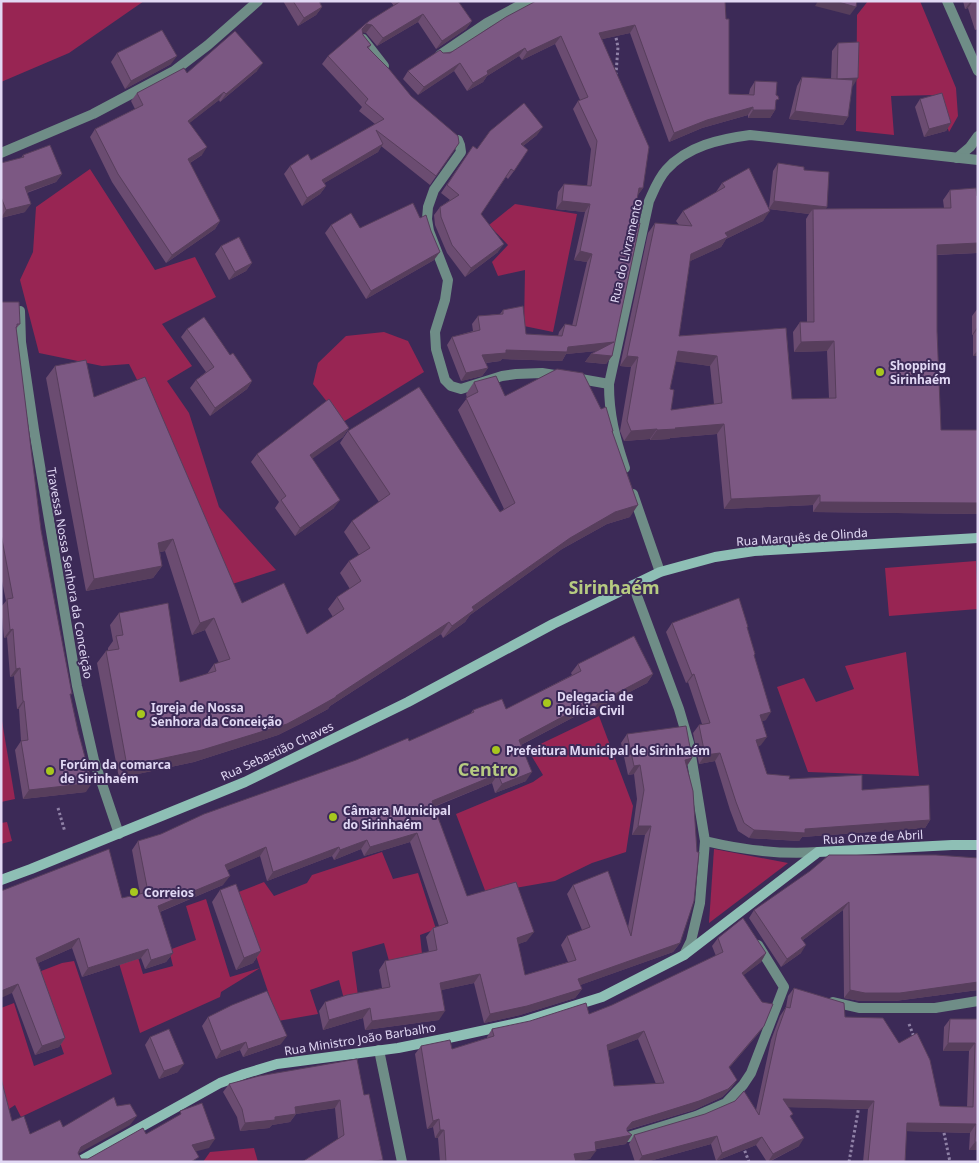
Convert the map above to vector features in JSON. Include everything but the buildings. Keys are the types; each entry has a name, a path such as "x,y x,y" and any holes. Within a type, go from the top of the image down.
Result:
{"main road":[{"name":"Rua Marquês de Olinda","path":"553,624 660,572 715,557 754,551 978,538"},
{"name":"Rua Sebastião Chaves","path":"1,880 246,782 408,702 553,624"},
{"name":"Rua Onze de Abril","path":"684,955 740,917 818,852 978,845"},
{"name":"Rua Ministro João Barbalho","path":"78,1162 220,1083 244,1074 277,1064 407,1047 522,1022 602,997 684,955"}],"street":[{"path":"1,153 93,114 174,71 208,45 258,1"},
{"path":"440,55 487,23 528,1"},
{"path":"947,1 978,71"},
{"path":"363,39 391,75"},
{"name":"Rua do Livramento","path":"660,572 611,425 608,406 609,384 649,201 664,171 687,153 714,142 750,135 978,160"},
{"path":"957,158 970,147 978,136"},
{"path":"454,137 460,144 460,152 434,190 428,207 427,219 429,232 448,280 445,300 435,332 436,349 445,380 451,386 461,389 502,376 536,373 609,384"},
{"name":"Travessa Nossa Senhora da Conceição","path":"20,311 21,342 34,430 77,686 94,760 119,834"},
{"path":"633,585 689,743 705,840 700,904 691,941 684,955"},
{"path":"705,840 736,848 771,853 818,852"},
{"path":"628,1137 696,1116 726,1103 743,1085 751,1073 788,989 753,938"},
{"path":"820,998 859,1008 935,1008 978,1001"},
{"path":"379,1050 402,1162"}],"path":[{"path":"613,29 618,47 615,80"},
{"path":"58,808 64,832"},
{"path":"901,1008 916,1040"},
{"path":"849,1162 860,1100"},
{"path":"943,1126 950,1162"},
{"path":"742,1145 749,1162"}],"shaded area":[{"path":"1,1 144,1 69,53 1,82"},
{"path":"868,1 920,1 956,88 958,116 949,132 937,95 891,96 894,135 856,131 857,15"},
{"path":"90,169 155,270 195,257 216,297 162,324 192,366 167,381 189,413 219,507 276,570 229,585 166,437 129,364 102,366 39,353 20,280 33,252 36,207"},
{"path":"515,204 577,214 553,332 524,326 525,270 498,276 492,262 508,245 489,225"},
{"path":"384,332 408,341 424,372 343,422 313,384 318,363 346,336"},
{"path":"976,561 978,609 889,616 885,568"},
{"path":"906,652 919,776 808,772 777,687 804,678 816,702 854,689 845,666"},
{"path":"1,715 15,799 1,802"},
{"path":"599,716 633,806 626,852 592,863 555,881 486,893 456,814 533,782 543,775 528,750"},
{"path":"7,822 12,841 1,844 1,823"},
{"path":"714,849 788,863 709,923"},
{"path":"382,852 393,879 418,873 436,929 420,935 422,954 389,961 384,943 352,952 359,1003 346,1007 339,980 310,990 318,1014 278,1021 236,893 264,882 274,896 307,883 312,875"},
{"path":"206,899 230,977 260,968 221,992 220,997 140,1033 115,950 134,944 143,974 173,966 169,950 196,940 186,906"},
{"path":"74,961 112,1074 21,1117 15,1105 6,1111 1,1093 1,1008 14,1003 34,1066 64,1054 36,973 62,963"},
{"path":"254,1148 258,1162 203,1162 210,1152"}],"place":[{"name":"Shopping Sirinhaém","path":"880,372"},
{"name":"Delegacia de Polícia Civil","path":"547,703"},
{"name":"Igreja de Nossa Senhora da Conceição","path":"141,714"},
{"name":"Prefeitura Municipal de Sirinhaém","path":"496,750"},
{"name":"Forúm da comarca de Sirinhaém","path":"50,771"},
{"name":"Câmara Municipal do Sirinhaém","path":"333,817"},
{"name":"Correios","path":"134,892"}],"district":[{"name":"Sirinhaém","path":"614,587"},
{"name":"Centro","path":"488,769"}]}
